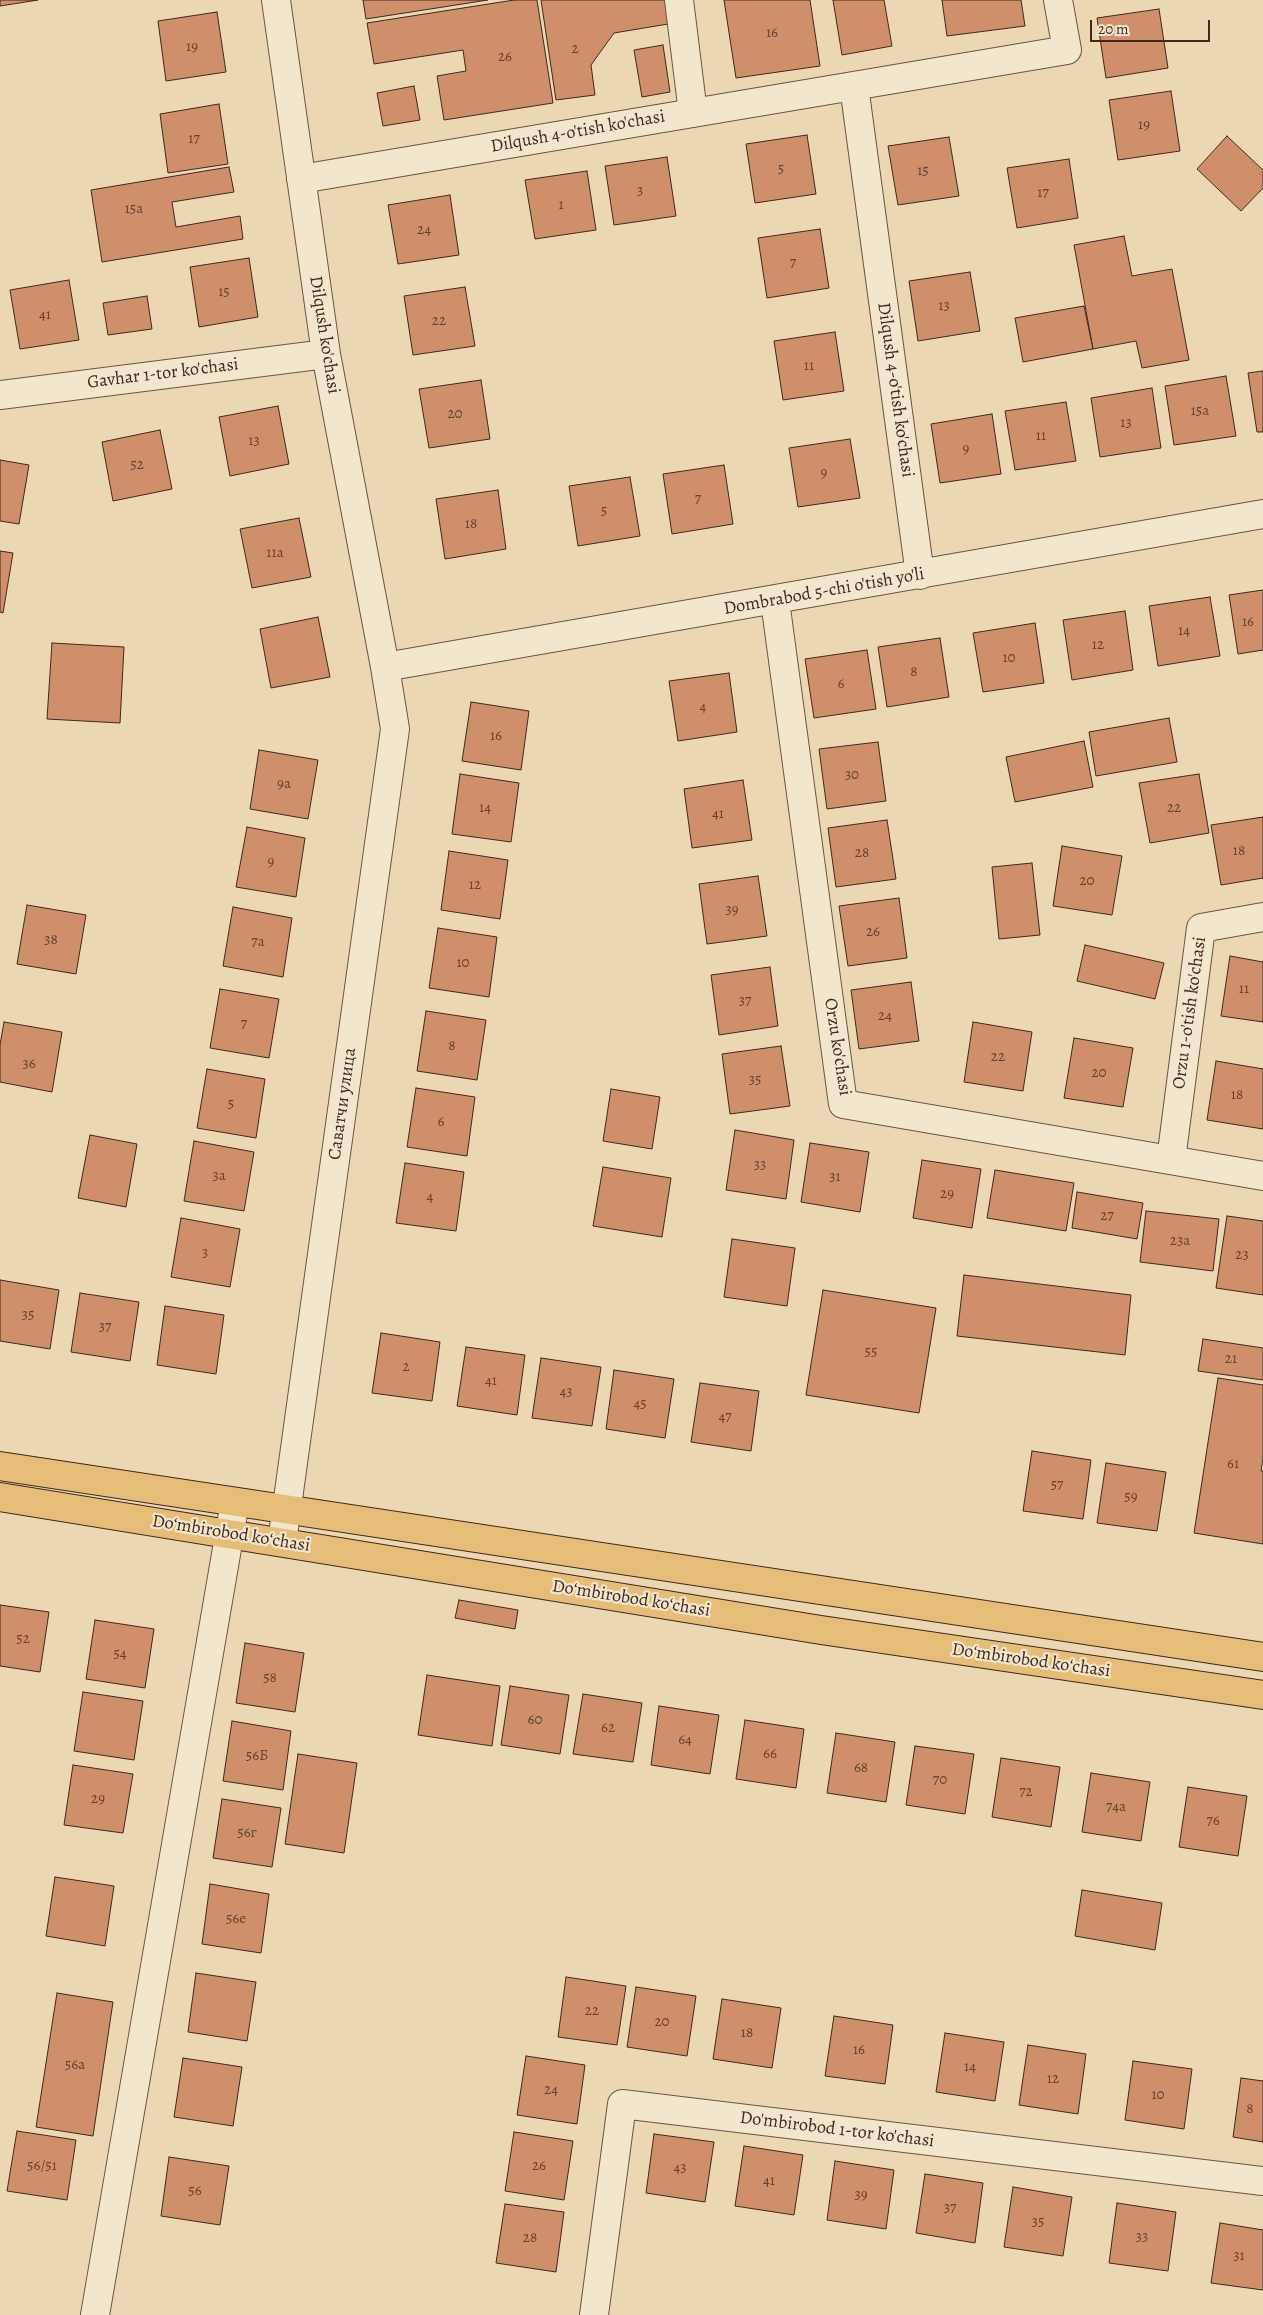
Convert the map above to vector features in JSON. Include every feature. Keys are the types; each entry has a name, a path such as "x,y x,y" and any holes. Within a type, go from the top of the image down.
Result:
{"main road":[{"name":"Doʻmbirobod koʻchasi","path":"0,1466 1263,1657"},
{"name":"Doʻmbirobod koʻchasi","path":"0,1497 821,1630 1262,1690"}],"street":[{"name":"Dilqush ko'chasi","path":"276,0 326,354 385,667"},
{"path":"679,0 693,112"},
{"name":"Dilqush 4-o'tish ko'chasi","path":"301,179 1067,50 1058,0"},
{"name":"Dilqush 4-o'tish ko'chasi","path":"854,86 920,575"},
{"name":"Gavhar 1-tor ko'chasi","path":"0,394 326,354"},
{"name":"Dombrabod 5-chi o'tish yo'li","path":"385,667 1263,514"},
{"name":"Orzu ko'chasi","path":"775,600 844,1104 1263,1176"},
{"name":"Саватчи улица","path":"282,1542 395,730 385,667"},
{"name":"Orzu 1-o'tish ko'chasi","path":"1171,1160 1201,928 1263,917"},
{"path":"95,2315 235,1502"},
{"name":"Do'mbirobod 1-tor ko'chasi","path":"594,2315 622,2104 1263,2181"}],"building":[{"path":"0,0 38,0 0,6"},
{"path":"363,0 488,0 366,19"},
{"path":"514,0 537,0 553,103 444,120 437,76 466,71 463,50 374,64 367,23"},
{"path":"541,0 672,0 674,23 614,33 591,65 595,95 556,100"},
{"path":"724,0 810,0 820,66 736,78"},
{"path":"833,0 884,0 892,46 842,55"},
{"path":"942,0 1021,0 1025,26 947,36"},
{"path":"1159,9 1168,68 1106,78 1097,18"},
{"path":"217,12 226,72 166,81 158,21"},
{"path":"663,45 670,92 642,97 634,50"},
{"path":"414,86 420,120 383,126 377,93"},
{"path":"1171,91 1180,151 1118,160 1109,100"},
{"path":"219,104 228,164 168,173 160,114"},
{"path":"807,135 816,194 755,203 746,144"},
{"path":"1227,136 1263,170 1263,188 1241,211 1197,169"},
{"path":"949,137 959,196 898,205 888,146"},
{"path":"667,157 676,216 614,225 605,166"},
{"path":"1069,159 1078,218 1017,228 1007,168"},
{"path":"229,167 234,192 172,202 176,227 240,216 243,239 102,262 91,190"},
{"path":"587,171 596,230 535,239 525,180"},
{"path":"450,195 459,255 398,264 388,205"},
{"path":"820,229 829,288 767,298 758,238"},
{"path":"1124,236 1132,276 1172,269 1189,360 1142,368 1136,341 1093,349 1074,245"},
{"path":"249,258 258,317 199,327 190,267"},
{"path":"970,272 980,331 918,341 909,281"},
{"path":"69,280 79,340 20,349 10,290"},
{"path":"465,287 475,346 413,355 404,296"},
{"path":"147,296 152,329 108,335 103,303"},
{"path":"1084,306 1093,349 1023,362 1015,318"},
{"path":"835,332 844,391 783,400 774,341"},
{"path":"1263,371 1263,432 1257,432 1248,373"},
{"path":"1226,376 1236,436 1174,445 1165,386"},
{"path":"481,380 490,439 429,448 419,389"},
{"path":"1152,388 1161,448 1100,457 1091,398"},
{"path":"1066,402 1076,461 1015,470 1005,411"},
{"path":"278,406 289,464 230,476 219,417"},
{"path":"992,414 1001,474 940,483 931,424"},
{"path":"160,430 172,489 113,501 102,442"},
{"path":"850,439 860,498 798,507 789,448"},
{"path":"0,460 29,465 19,524 0,521"},
{"path":"724,465 733,524 672,534 663,474"},
{"path":"630,477 640,536 578,546 569,486"},
{"path":"498,490 506,549 445,559 436,499"},
{"path":"299,518 311,577 252,588 240,529"},
{"path":"0,551 13,553 3,613 0,612"},
{"path":"1263,590 1263,650 1238,654 1229,595"},
{"path":"1210,597 1220,656 1158,666 1149,606"},
{"path":"1125,611 1133,670 1072,680 1063,620"},
{"path":"318,617 330,677 271,688 260,629"},
{"path":"1035,623 1044,683 983,692 973,633"},
{"path":"940,638 949,697 887,707 878,647"},
{"path":"52,643 124,647 120,723 47,719"},
{"path":"867,650 876,709 814,718 805,659"},
{"path":"729,673 737,732 678,741 669,681"},
{"path":"471,702 529,711 521,770 462,761"},
{"path":"1169,718 1177,762 1096,776 1089,732"},
{"path":"1084,741 1093,787 1015,802 1006,757"},
{"path":"878,742 886,801 827,809 819,749"},
{"path":"259,750 318,760 308,819 250,809"},
{"path":"460,774 519,783 511,842 452,834"},
{"path":"1199,774 1209,833 1150,843 1139,783"},
{"path":"743,780 752,840 692,848 684,789"},
{"path":"1263,817 1263,878 1221,885 1211,825"},
{"path":"887,820 896,879 836,887 828,828"},
{"path":"247,827 305,838 296,897 236,887"},
{"path":"1062,846 1122,856 1112,915 1053,906"},
{"path":"449,851 508,860 500,919 441,910"},
{"path":"1032,863 1040,935 999,939 992,867"},
{"path":"758,876 767,936 707,944 699,884"},
{"path":"899,898 907,958 848,966 839,906"},
{"path":"27,905 86,915 76,974 17,964"},
{"path":"233,907 292,918 283,977 223,966"},
{"path":"438,928 497,937 489,997 429,988"},
{"path":"1085,945 1164,963 1155,999 1077,981"},
{"path":"1230,956 1263,962 1263,1022 1221,1016"},
{"path":"770,967 778,1026 719,1035 711,975"},
{"path":"911,982 919,1041 859,1049 851,990"},
{"path":"220,989 279,999 269,1058 210,1048"},
{"path":"426,1011 486,1020 477,1080 417,1071"},
{"path":"4,1022 62,1032 52,1092 0,1082 0,1045"},
{"path":"973,1022 1032,1032 1023,1091 964,1082"},
{"path":"1074,1038 1133,1048 1123,1107 1064,1098"},
{"path":"781,1046 790,1106 730,1114 722,1054"},
{"path":"1216,1061 1263,1069 1263,1129 1207,1120"},
{"path":"207,1069 265,1079 256,1138 197,1128"},
{"path":"416,1088 475,1097 467,1156 407,1147"},
{"path":"611,1089 660,1097 652,1149 603,1141"},
{"path":"735,1130 794,1140 786,1199 726,1190"},
{"path":"90,1135 137,1144 126,1207 78,1198"},
{"path":"194,1141 254,1152 244,1211 184,1201"},
{"path":"810,1143 869,1152 860,1212 801,1202"},
{"path":"922,1160 981,1169 972,1228 913,1218"},
{"path":"405,1163 464,1172 456,1231 396,1223"},
{"path":"603,1167 671,1178 662,1237 593,1226"},
{"path":"995,1170 1074,1183 1066,1231 987,1218"},
{"path":"1077,1192 1143,1203 1137,1239 1072,1228"},
{"path":"1146,1211 1219,1219 1213,1271 1140,1262"},
{"path":"1227,1216 1263,1221 1263,1295 1216,1288"},
{"path":"181,1218 240,1229 230,1287 171,1277"},
{"path":"732,1239 795,1248 787,1306 724,1297"},
{"path":"964,1275 1131,1295 1125,1355 957,1336"},
{"path":"0,1280 59,1290 50,1349 0,1341"},
{"path":"823,1290 936,1308 919,1413 806,1395"},
{"path":"80,1293 139,1302 130,1361 71,1352"},
{"path":"165,1306 224,1315 216,1374 157,1365"},
{"path":"381,1333 440,1342 432,1401 372,1393"},
{"path":"1203,1339 1263,1348 1263,1380 1198,1371"},
{"path":"466,1347 525,1355 517,1415 457,1406"},
{"path":"541,1358 601,1367 592,1426 532,1418"},
{"path":"614,1370 674,1379 665,1438 606,1429"},
{"path":"1218,1378 1263,1385 1263,1458 1261,1471 1263,1471 1263,1544 1194,1533"},
{"path":"700,1383 759,1391 751,1451 691,1442"},
{"path":"1032,1451 1091,1460 1083,1519 1023,1511"},
{"path":"1106,1463 1166,1472 1157,1531 1097,1523"},
{"path":"459,1600 518,1610 515,1629 455,1618"},
{"path":"0,1605 49,1612 40,1672 0,1666"},
{"path":"95,1620 154,1629 145,1688 86,1679"},
{"path":"245,1643 304,1653 295,1712 236,1703"},
{"path":"427,1675 500,1686 492,1746 418,1735"},
{"path":"510,1686 569,1695 560,1754 501,1745"},
{"path":"83,1692 143,1701 134,1760 74,1751"},
{"path":"583,1694 642,1703 633,1762 573,1754"},
{"path":"659,1706 719,1715 710,1774 651,1765"},
{"path":"745,1720 804,1729 796,1788 736,1779"},
{"path":"232,1721 291,1731 283,1790 223,1781"},
{"path":"836,1733 895,1742 886,1802 827,1793"},
{"path":"915,1746 974,1754 965,1814 906,1805"},
{"path":"298,1754 357,1763 344,1853 285,1844"},
{"path":"1001,1758 1060,1767 1051,1827 992,1817"},
{"path":"73,1765 133,1774 123,1833 64,1825"},
{"path":"1091,1773 1150,1782 1141,1841 1082,1832"},
{"path":"1188,1787 1247,1796 1238,1856 1179,1847"},
{"path":"222,1799 281,1808 272,1867 213,1858"},
{"path":"55,1877 114,1886 105,1946 46,1936"},
{"path":"210,1884 269,1894 261,1953 202,1944"},
{"path":"1082,1890 1162,1903 1155,1950 1075,1936"},
{"path":"196,1973 256,1982 247,2041 188,2032"},
{"path":"566,1977 626,1986 617,2045 558,2037"},
{"path":"636,1987 696,1996 687,2056 627,2047"},
{"path":"57,1993 113,2002 93,2136 36,2127"},
{"path":"722,1999 781,2008 772,2068 713,2059"},
{"path":"834,2016 893,2025 885,2084 825,2076"},
{"path":"945,2033 1004,2042 995,2101 936,2092"},
{"path":"1028,2045 1086,2054 1078,2114 1019,2105"},
{"path":"526,2056 585,2065 577,2124 517,2115"},
{"path":"183,2058 242,2067 233,2126 174,2117"},
{"path":"1133,2061 1192,2069 1184,2129 1125,2120"},
{"path":"1241,2078 1263,2081 1263,2142 1233,2137"},
{"path":"17,2131 76,2140 67,2200 7,2191"},
{"path":"514,2132 573,2141 564,2200 505,2191"},
{"path":"654,2134 714,2142 705,2202 646,2193"},
{"path":"744,2146 803,2155 794,2215 735,2206"},
{"path":"169,2157 229,2166 220,2225 161,2216"},
{"path":"835,2161 894,2170 886,2229 827,2220"},
{"path":"925,2174 983,2183 975,2243 916,2233"},
{"path":"1013,2187 1072,2197 1063,2256 1004,2247"},
{"path":"1117,2203 1176,2212 1168,2271 1109,2263"},
{"path":"505,2204 564,2212 556,2272 496,2263"},
{"path":"1220,2223 1263,2230 1263,2290 1211,2283"}]}
